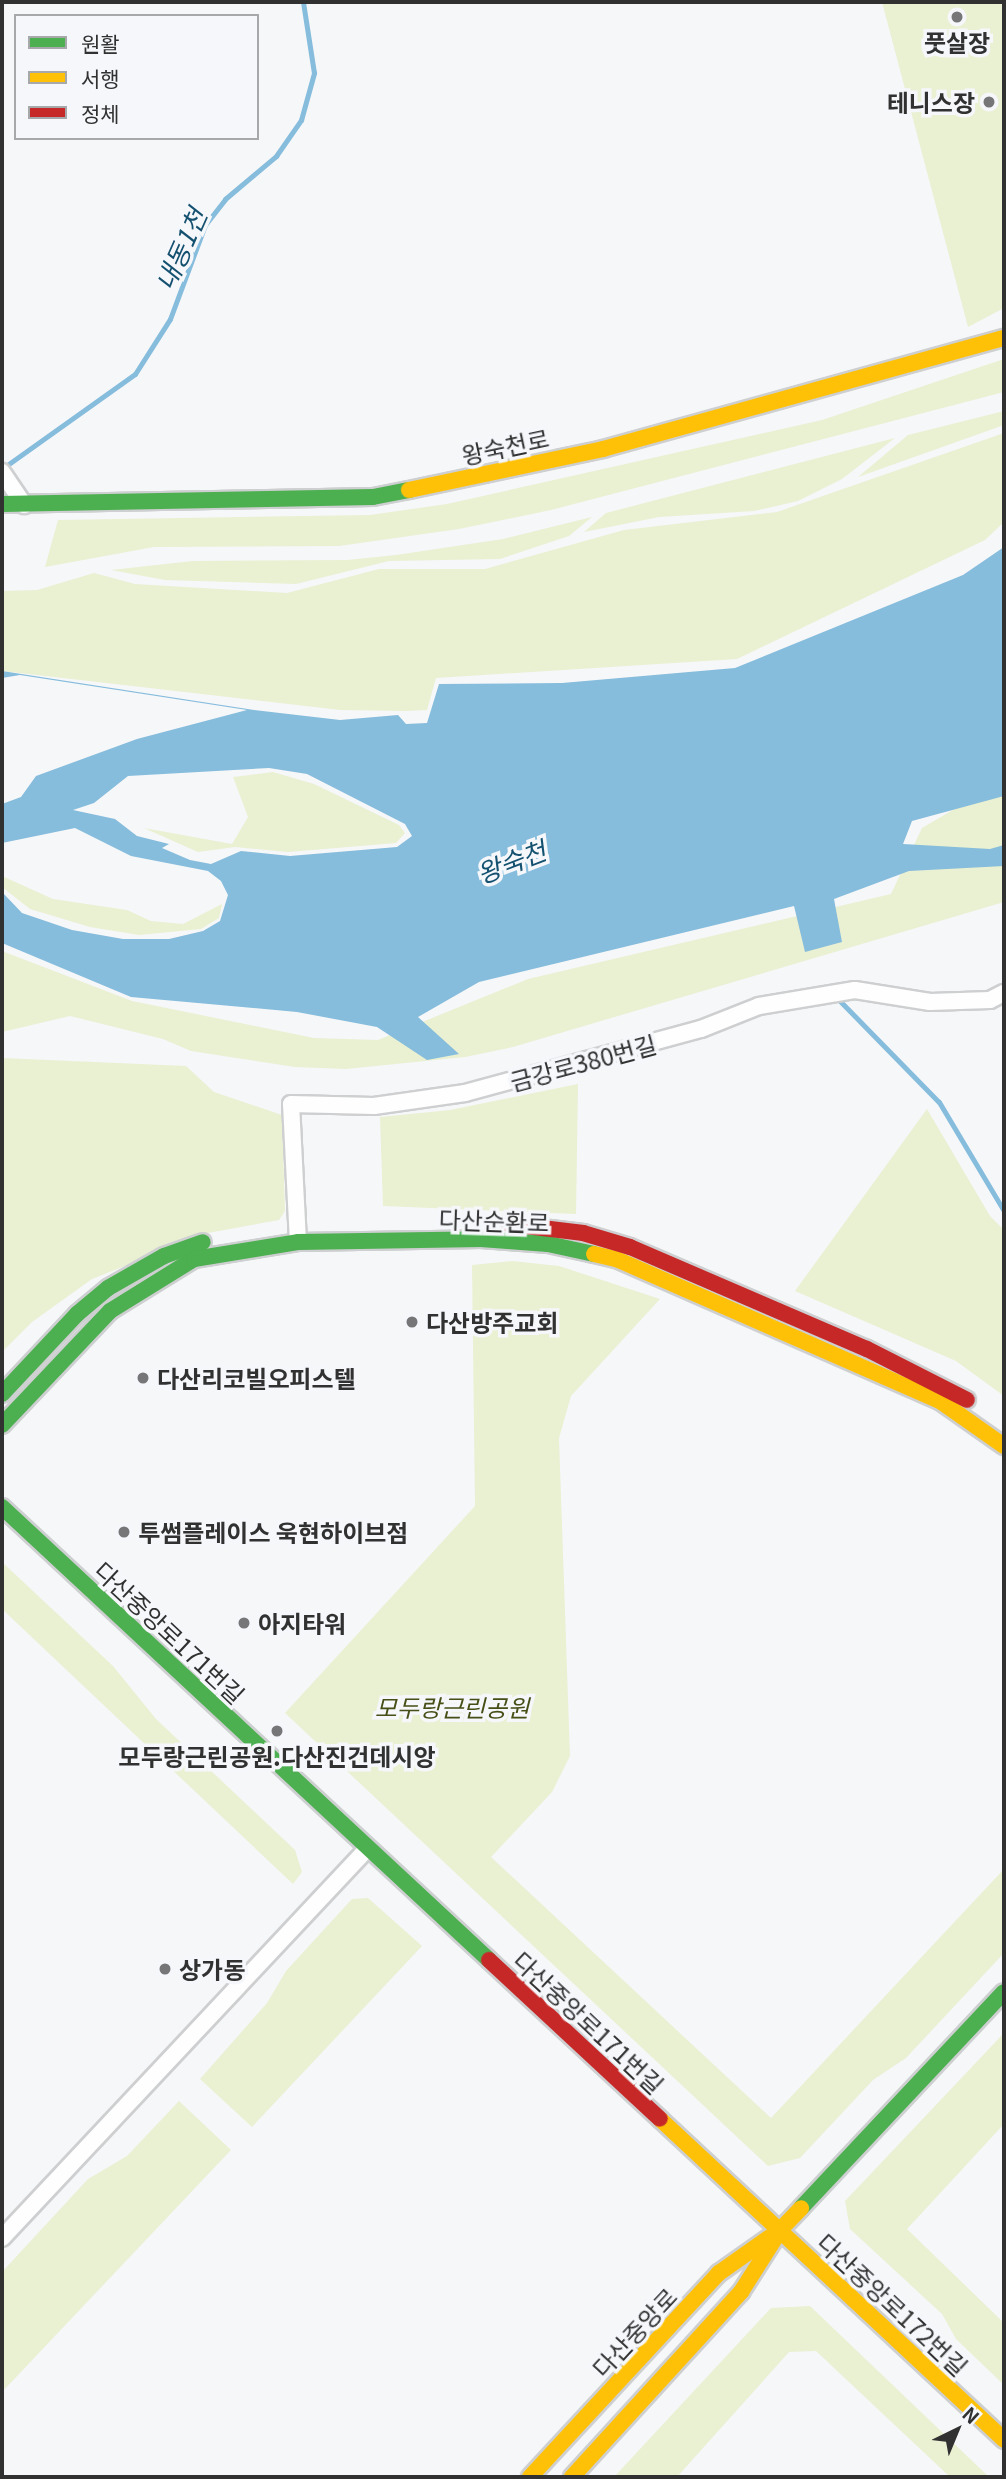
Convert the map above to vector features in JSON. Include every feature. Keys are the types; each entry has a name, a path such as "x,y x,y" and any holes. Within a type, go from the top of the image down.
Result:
{"street":[{"name":"왕숙천로","path":"2,504 373,497 603,449 1004,338"},
{"path":"5,477 24,505"},
{"name":"금강로380번길","path":"298,1236 292,1104 374,1106 465,1093 701,1029 759,1006 855,990 930,1002 990,1000 1004,993"},
{"name":"다산순환로","path":"2,1425 91,1329 134,1293 194,1259 298,1236 480,1224 583,1233 681,1268 939,1382 1004,1428"},
{"name":"다산순환로","path":"2,1394 77,1314 139,1268 188,1246 224,1237 511,1240 616,1259 940,1401 1004,1446"},
{"name":"다산중앙로171번길","path":"2,1507 367,1849 781,2229"},
{"path":"2,2238 367,1849"},
{"name":"다산중앙로","path":"572,2477 741,2292 781,2229 1004,1992"},
{"name":"다산중앙로","path":"530,2477 719,2273 781,2229"},
{"name":"다산중앙로172번길","path":"781,2229 1004,2440"}],"green space":[{"path":"882,2 1004,2 1004,308 968,327"},
{"path":"1004,359 1004,392 551,510 459,529 339,546 154,547 45,567 58,520 370,515 447,504 822,420"},
{"path":"1004,411 1004,425 858,477 908,435"},
{"path":"1004,433 1004,522 985,540 737,659 436,678 427,710 405,711 340,710 2,671 2,591 37,590 94,573 135,584 287,593 379,569 485,569 624,530 777,512"},
{"path":"895,438 842,479 798,501 754,511 659,517 584,532 606,513"},
{"path":"592,517 569,536 500,559 389,561 296,584 165,580 111,570 193,561 347,560 396,555 503,539"},
{"path":"273,772 314,784 399,825 405,833 396,843 288,852 235,847 198,852 144,828 232,844 248,817 233,777"},
{"path":"1004,780 1004,902 513,1047 465,1057 346,1069 295,1067 191,1051 163,1039 70,1016 2,1032 2,951 132,1001 314,1038 378,1040 528,979 891,894 922,828"},
{"path":"2,876 53,899 127,910 151,921 183,924 222,904 219,918 201,929 139,935 90,927 30,909 2,887"},
{"path":"2,1058 186,1066 214,1092 282,1115 285,1211 279,1220 208,1233 92,1279 32,1322 2,1352"},
{"path":"578,1084 576,1214 383,1206 380,1117 450,1110"},
{"path":"927,1109 990,1216 1004,1230 1004,1396 956,1361 795,1291"},
{"name":"모두랑근린공원","path":"512,1261 559,1266 660,1299 571,1396 559,1438 570,1756 552,1792 491,1857 771,2118 1004,1869 1004,1953 906,2058 873,2080 800,2158 768,2166 285,1713 475,1506 472,1265"},
{"path":"2,1562 113,1666 156,1719 295,1850 302,1872 293,1884 2,1609"},
{"path":"368,1898 422,1946 252,2127 200,2079 267,2003 286,1971 352,1899"},
{"path":"1004,2033 1004,2124 907,2229 1004,2323 1004,2385 956,2339 942,2314 850,2229 845,2201"},
{"path":"179,2101 231,2150 2,2392 2,2272 88,2179 127,2156"},
{"path":"810,2306 989,2477 950,2477 816,2351 789,2352 677,2477 614,2477 771,2308"}],"water":[{"name":"왕숙천","path":"1004,547 1004,796 912,821 903,844 990,849 1004,845 1004,866 909,871 834,899 842,942 805,952 794,906 479,982 418,1017 459,1054 427,1060 377,1027 297,1012 131,997 2,943 2,892 22,913 72,930 123,939 169,939 203,931 220,921 228,895 221,881 208,871 131,856 75,828 2,843 2,804 21,797 36,776 137,739 247,710 20,675 2,678 2,671 254,710 340,720 398,715 406,724 427,723 439,684 562,683 735,668 963,575","holes":["269,768 307,774 405,824 412,836 397,847 290,856 241,851 211,864 190,860 162,848 169,844 137,836 115,819 73,810 94,803 128,776"]}],"waterway":[{"name":"내동1천","path":"3,468 135,374 170,319 205,225 225,199 276,156 301,120 314,73 303,2"},
{"path":"838,999 939,1102 1004,1211"}],"traffic: fast":[{"path":"2,504 373,497 409,490"},
{"path":"2,1425 110,1311 194,1259 298,1242 481,1239 548,1244 594,1254"},
{"path":"2,1394 77,1314 108,1288 164,1256 203,1242"},
{"path":"2,1507 489,1960"},
{"path":"801,2208 1004,1992"}],"traffic: slow":[{"path":"409,490 603,449 1004,338"},
{"path":"594,1254 616,1259 940,1401 1004,1446"},
{"path":"660,2119 1004,2440"},
{"path":"572,2477 741,2292 781,2229 801,2208"},
{"path":"530,2477 719,2273 770,2237"}],"traffic: jam":[{"path":"509,1224 583,1233 630,1247 867,1349 967,1400"},
{"path":"489,1960 660,2119"}],"place":[{"name":"풋살장","path":"957,17"},
{"name":"테니스장","path":"989,102"},
{"name":"다산방주교회","path":"412,1322"},
{"name":"다산리코빌오피스텔","path":"143,1378"},
{"name":"투썸플레이스 욱현하이브점","path":"124,1532"},
{"name":"아지타워","path":"244,1623"},
{"name":"모두랑근린공원.다산진건데시앙","path":"277,1731"},
{"name":"상가동","path":"165,1969"}]}
